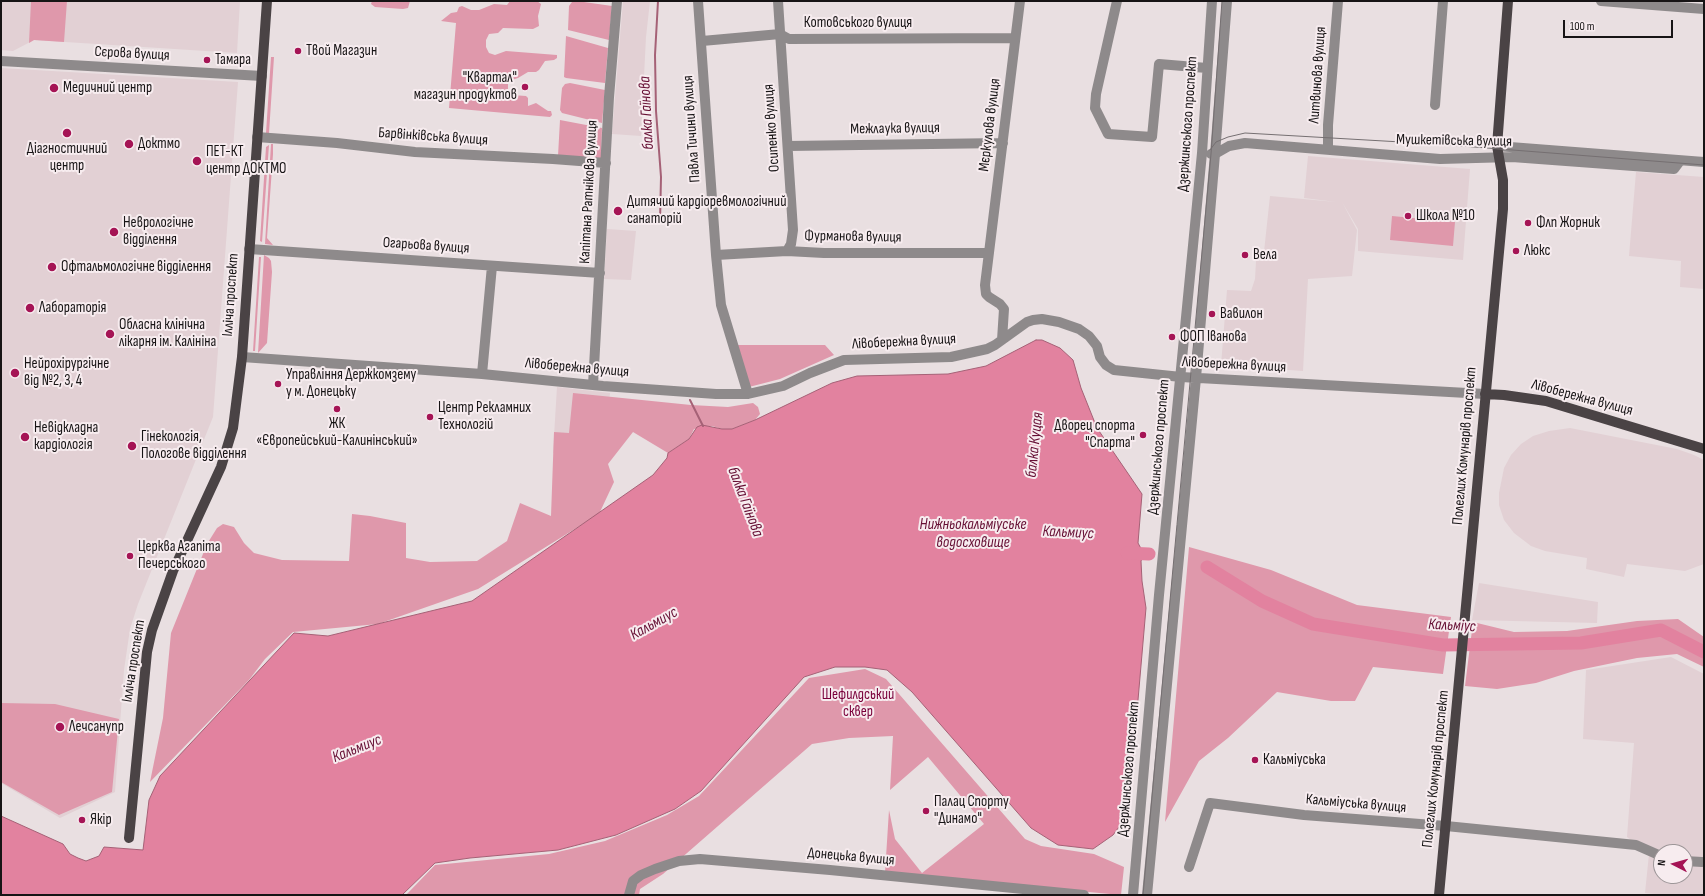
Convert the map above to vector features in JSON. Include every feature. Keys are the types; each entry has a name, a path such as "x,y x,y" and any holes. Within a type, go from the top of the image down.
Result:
{"main road":[{"name":"Ілліча проспект","path":"129,838 147,652 152,630 173,571 221,467 229,445 238,401 267,1"},
{"name":"Полеглих Комунарів проспект","path":"1439,895 1461,676 1485,394 1503,209 1503,180 1500,156 1497,146 1508,1"},
{"name":"Лівобережна вулиця","path":"1485,394 1546,401 1704,449"}],"street":[{"name":"Капітана Ратнікова вулиця","path":"593,385 610,87 617,1"},
{"name":"Павла Тичини вулиця","path":"698,1 716,255 721,305 748,394"},
{"name":"Осипенко вулиця","path":"778,1 794,230 791,244 787,251"},
{"name":"Мєркулова вулиця","path":"1002,340 1004,309 1000,304 988,297 986,294 989,253 1020,1"},
{"path":"1117,1 1096,94 1095,108 1108,134 1152,137 1159,64 1207,68"},
{"name":"Дзержинського проспект","path":"1133,895 1202,153 1212,1"},
{"name":"Дзержинського проспект","path":"1148,895 1196,378 1227,1"},
{"name":"Литвинова вулиця","path":"1328,150 1338,1"},
{"path":"1435,105 1443,1"},
{"path":"1601,1 1704,9"},
{"name":"Котовського вулиця","path":"702,41 780,34 789,39 1015,38"},
{"name":"Сєрова вулиця","path":"1,61 262,76"},
{"name":"Барвінківська вулиця","path":"257,137 337,143 415,152 553,158 606,164"},
{"name":"Межлаука вулиця","path":"788,146 1003,143"},
{"name":"Мушкетівська вулиця","path":"1202,153 1215,154 1230,146 1245,143 1440,159 1500,156 1677,165 1704,162"},
{"name":"Мушкетівська вулиця","path":"1497,146 1677,165"},
{"name":"Огарьова вулиця","path":"250,249 600,273"},
{"name":"Фурманова вулиця","path":"716,255 787,251 824,253 989,253"},
{"path":"482,374 492,266"},
{"name":"Лівобережна вулиця","path":"242,358 482,374 593,385 716,394 748,394 783,386 817,370 844,360 951,357 987,349 1020,326 1033,320 1059,322 1079,329 1097,346 1103,362 1114,370 1180,377 1485,394"},
{"name":"Кальміуська вулиця","path":"1189,867 1210,804 1304,815 1446,826 1636,845 1653,852"},
{"name":"Донецька вулиця","path":"629,895 633,881 641,875 655,868 700,859 1084,895"},
{"path":"1693,861 1702,862"}],"shaded area":[{"path":"1,1 240,1 237,53 34,40 13,51 1,50"},
{"path":"623,1 650,1 646,37 641,136 612,134"},
{"name":"Обласна клінічна лікарня ім. Калініна","path":"1,68 238,82 213,417 138,604 130,629 124,670 115,792 60,818 1,783"},
{"path":"1308,156 1470,169 1463,260 1358,251 1358,229 1342,202 1357,230 1352,276 1308,279 1303,371 1221,365 1227,290 1251,291 1255,279 1256,261 1263,261 1270,196 1336,202 1304,198"},
{"path":"1636,172 1704,177 1704,289 1680,287 1681,261 1629,256"},
{"path":"607,229 636,231 631,280 604,279"},
{"path":"557,387 610,393 605,453 553,453"},
{"path":"1570,428 1677,449 1704,460 1704,564 1685,571 1627,564 1624,577 1586,569 1587,558 1545,551 1531,546 1514,533 1504,520 1499,505 1499,493 1504,468 1511,455 1521,444 1533,436 1549,431"},
{"path":"1479,583 1598,602 1597,623 1472,620"},
{"path":"1671,657 1704,674 1704,895 1665,895 1645,893 1649,854 1627,837 1634,743 1583,739 1586,670"}],"green space":[{"path":"31,1 67,1 64,42 34,40 29,43"},
{"path":"372,1 410,1 408,8 403,9 375,7 371,4"},
{"path":"510,1 537,1 541,4 538,16 539,26 533,29 503,28 498,33 489,34 486,40 486,47 489,53 495,55 506,51 557,55 557,58 554,60 545,61 536,72 528,72 508,83 508,89 512,95 526,96 528,98 528,106 536,103 548,111 551,111 552,115 550,117 449,108 456,23 441,21 451,13 457,12 459,7 462,6 471,10 479,10 494,4 507,5"},
{"path":"577,1 612,6 609,40 568,30 569,6 572,2"},
{"path":"566,36 608,48 605,83 564,77"},
{"path":"271,57 274,57 269,133 266,133"},
{"path":"570,83 605,90 602,123 562,113 560,110 562,88 565,84"},
{"path":"560,120 602,128 601,159 558,156"},
{"path":"271,144 273,144 273,154 267,238 273,245 265,244"},
{"path":"269,145 262,242 260,241 266,147"},
{"path":"1392,216 1455,222 1453,246 1390,240"},
{"path":"264,255 271,261 272,272 267,343 258,353"},
{"path":"259,257 261,257 255,351 253,351"},
{"path":"735,345 825,345 834,355 780,379 749,387"},
{"path":"573,393 691,405 728,407 753,403 758,407 760,414 755,420 732,429 722,429 712,426 694,429 689,439 668,453 633,432 608,464 614,482 599,514 478,589 378,624 293,632 265,659 249,680 150,782 163,718 171,633 207,544 217,528 223,524 234,527 244,543 254,553 282,560 349,561 352,514 370,516 406,523 406,558 430,562 477,561 507,541 520,503 551,516 554,432 569,433"},
{"path":"1189,547 1271,570 1357,605 1451,617 1443,674 1373,667 1355,701 1331,701 1277,692 1228,738 1199,761 1165,822"},
{"path":"1678,619 1704,637 1704,667 1677,654 1637,658 1574,671 1536,683 1497,689 1465,686 1473,622 1514,632 1567,631 1637,621"},
{"name":"Шефилдський сквер","path":"865,669 886,679 1025,839 1041,846 1094,854 1124,867 1121,895 885,873 889,810 895,839 922,873 984,824 928,757 890,790 893,736 849,738 812,744 663,874 640,889 639,895 406,895 435,865 549,854 605,841 667,815 699,796 809,678"},
{"name":"Лечсанупр","path":"1,703 55,704 119,719 112,792 59,815 1,782"}],"water":[{"name":"Нижньокальміуське водосховище","path":"1036,340 1042,340 1060,348 1073,360 1081,388 1097,428 1142,494 1138,543 1144,554 1141,561 1146,608 1128,815 1113,835 1093,849 1058,845 1031,828 912,692 887,670 865,667 835,667 804,677 701,791 675,809 616,835 558,850 470,858 435,863 402,895 1,895 1,816 63,844 70,854 86,861 99,856 104,847 143,850 149,800 160,776 294,633 328,636 472,601 653,475 667,458 668,453 689,439 697,427 702,425 722,429 732,429 755,420 832,383 857,376 948,374 986,366"}],"waterway":[{"name":"балка Гаїнова","path":"658,1 655,55 656,111 661,177 660,223"},
{"path":"690,400 703,426"},
{"name":"Кальмиус","path":"1127,553 1149,554"},
{"name":"Кальміус","path":"1207,567 1262,601 1313,624 1443,645 1581,643 1661,630 1704,652"}],"tram line":[{"path":"1143,895 1211,154 1222,1"},
{"path":"1210,150 1216,142 1228,137 1245,133 1436,144 1704,165"}],"place":[{"name":"Твой Магазин","path":"298,51"},
{"name":"Тамара","path":"207,60"},
{"name":"\"Квартал\" магазин продуктов","path":"525,87"},
{"name":"Медичний центр","path":"54,88"},
{"name":"Діагностичний центр","path":"67,133"},
{"name":"Доктмо","path":"129,144"},
{"name":"ПЕТ-КТ центр ДОКТМО","path":"197,161"},
{"name":"Дитячий кардіоревмологічний санаторій","path":"618,211"},
{"name":"Школа №10","path":"1408,216"},
{"name":"Флп Жорник","path":"1528,223"},
{"name":"Неврологічне відділення","path":"114,232"},
{"name":"Люкс","path":"1516,251"},
{"name":"Вела","path":"1245,255"},
{"name":"Офтальмологічне відділення","path":"52,267"},
{"name":"Лабораторія","path":"30,308"},
{"name":"Вавилон","path":"1212,314"},
{"name":"Обласна клінічна лікарня ім. Калініна","path":"110,334"},
{"name":"ФОП Іванова","path":"1172,337"},
{"name":"Нейрохірургічне від №2, 3, 4","path":"15,373"},
{"name":"Управління Держкомзему у м. Донецьку","path":"278,384"},
{"name":"ЖК «Європейський-Калинінський»","path":"337,409"},
{"name":"Центр Рекламних Технологій","path":"430,417"},
{"name":"Дворец спорта \"Спарта\"","path":"1143,435"},
{"name":"Невідкладна кардіологія","path":"25,437"},
{"name":"Гінекологія, Пологове відділення","path":"132,446"},
{"name":"Церква Агапіта Печерського","path":"130,556"},
{"name":"Лечсанупр","path":"60,727"},
{"name":"Кальміуська","path":"1255,760"},
{"name":"Палац Спорту \"Динамо\"","path":"926,811"},
{"name":"Якір","path":"82,820"}],"water label":[{"name":"балка Куцая","path":"1035,445"}]}
